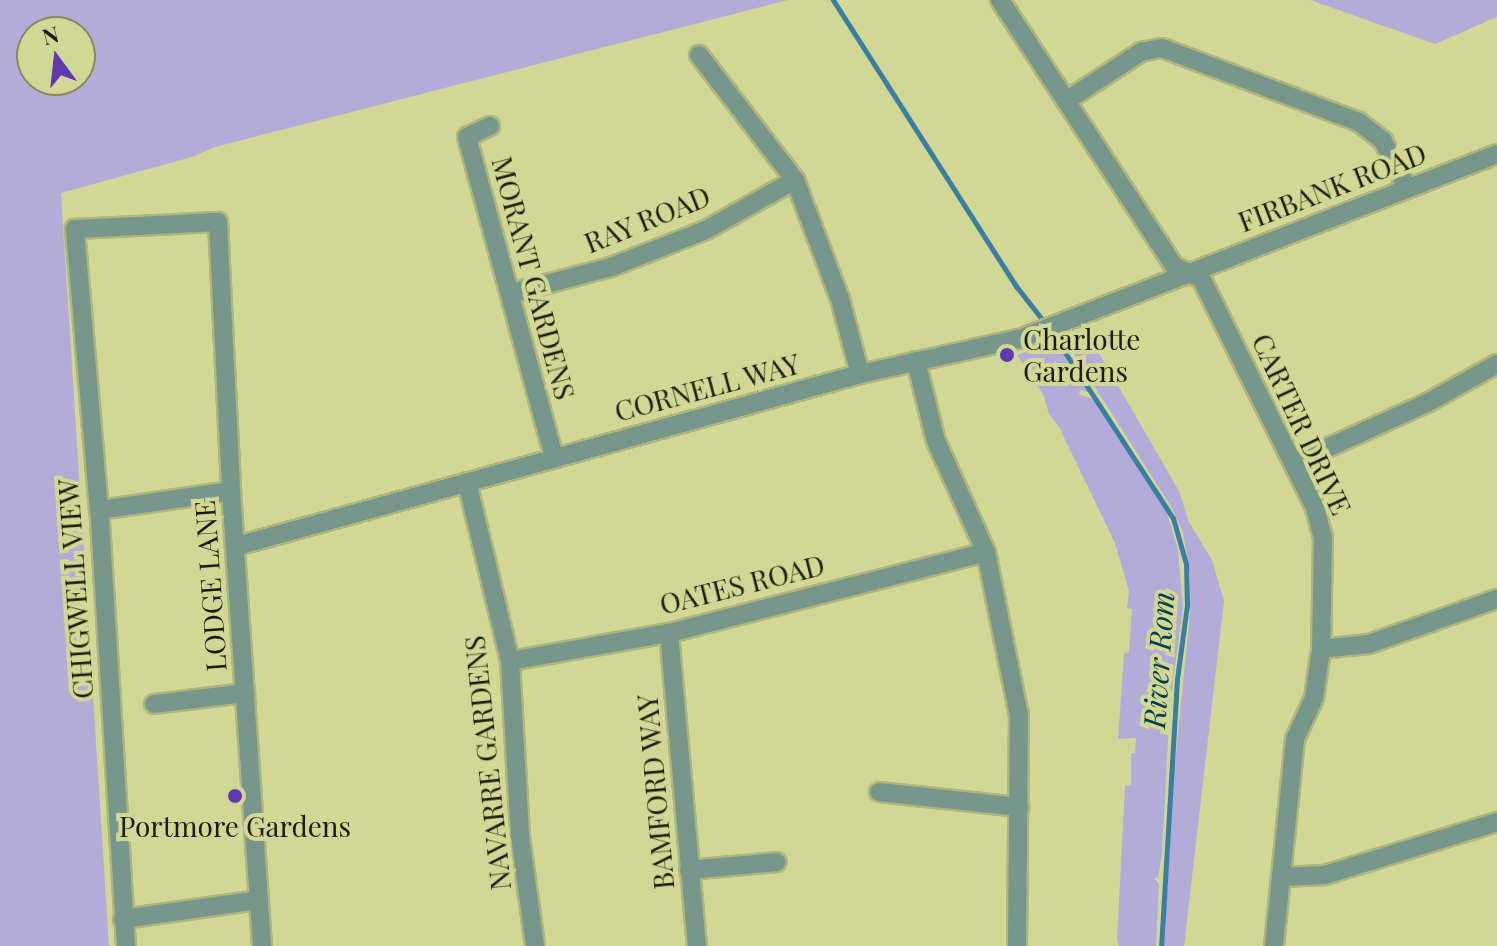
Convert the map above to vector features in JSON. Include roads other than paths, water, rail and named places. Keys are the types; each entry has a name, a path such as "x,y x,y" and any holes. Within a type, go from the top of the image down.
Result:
{"street":[{"name":"CARTER DRIVE","path":"1000,0 1175,267 1201,278 1315,508 1323,538 1321,649 1314,698 1295,739 1274,946"},
{"path":"1066,101 1141,52 1162,48 1359,122 1383,141 1407,188"},
{"path":"699,55 795,180 840,299 860,374"},
{"name":"MORANT GARDENS","path":"490,126 467,137 512,293 554,458"},
{"name":"FIRBANK ROAD","path":"1187,273 1497,154"},
{"name":"RAY ROAD","path":"512,293 611,267 706,230 795,180"},
{"name":"CHIGWELL VIEW","path":"126,946 99,510 75,229 218,222"},
{"name":"LODGE LANE","path":"218,222 231,491 262,946"},
{"name":"CORNELL WAY","path":"237,546 860,374 1030,335 1187,273"},
{"path":"916,361 936,441 986,552 1019,715 1017,946"},
{"path":"1294,463 1427,403 1497,364"},
{"name":"NAVARRE GARDENS","path":"467,482 510,661 520,836 535,946"},
{"path":"99,510 231,491"},
{"name":"OATES ROAD","path":"510,661 669,633 986,552"},
{"path":"1321,649 1369,644 1497,599"},
{"name":"BAMFORD WAY","path":"669,633 697,946"},
{"path":"154,704 245,693"},
{"path":"879,792 1019,807"},
{"path":"1281,877 1325,875 1497,822"},
{"path":"689,870 777,862"},
{"path":"123,919 258,900"}],"waterway":[{"name":"River Rom","path":"833,0 1016,286 1045,323"},
{"name":"River Rom","path":"1051,331 1173,518 1186,564 1187,605 1177,679 1161,946"}],"place":[{"name":"Charlotte Gardens","path":"1007,355"},
{"name":"Portmore Gardens","path":"235,796"}]}
